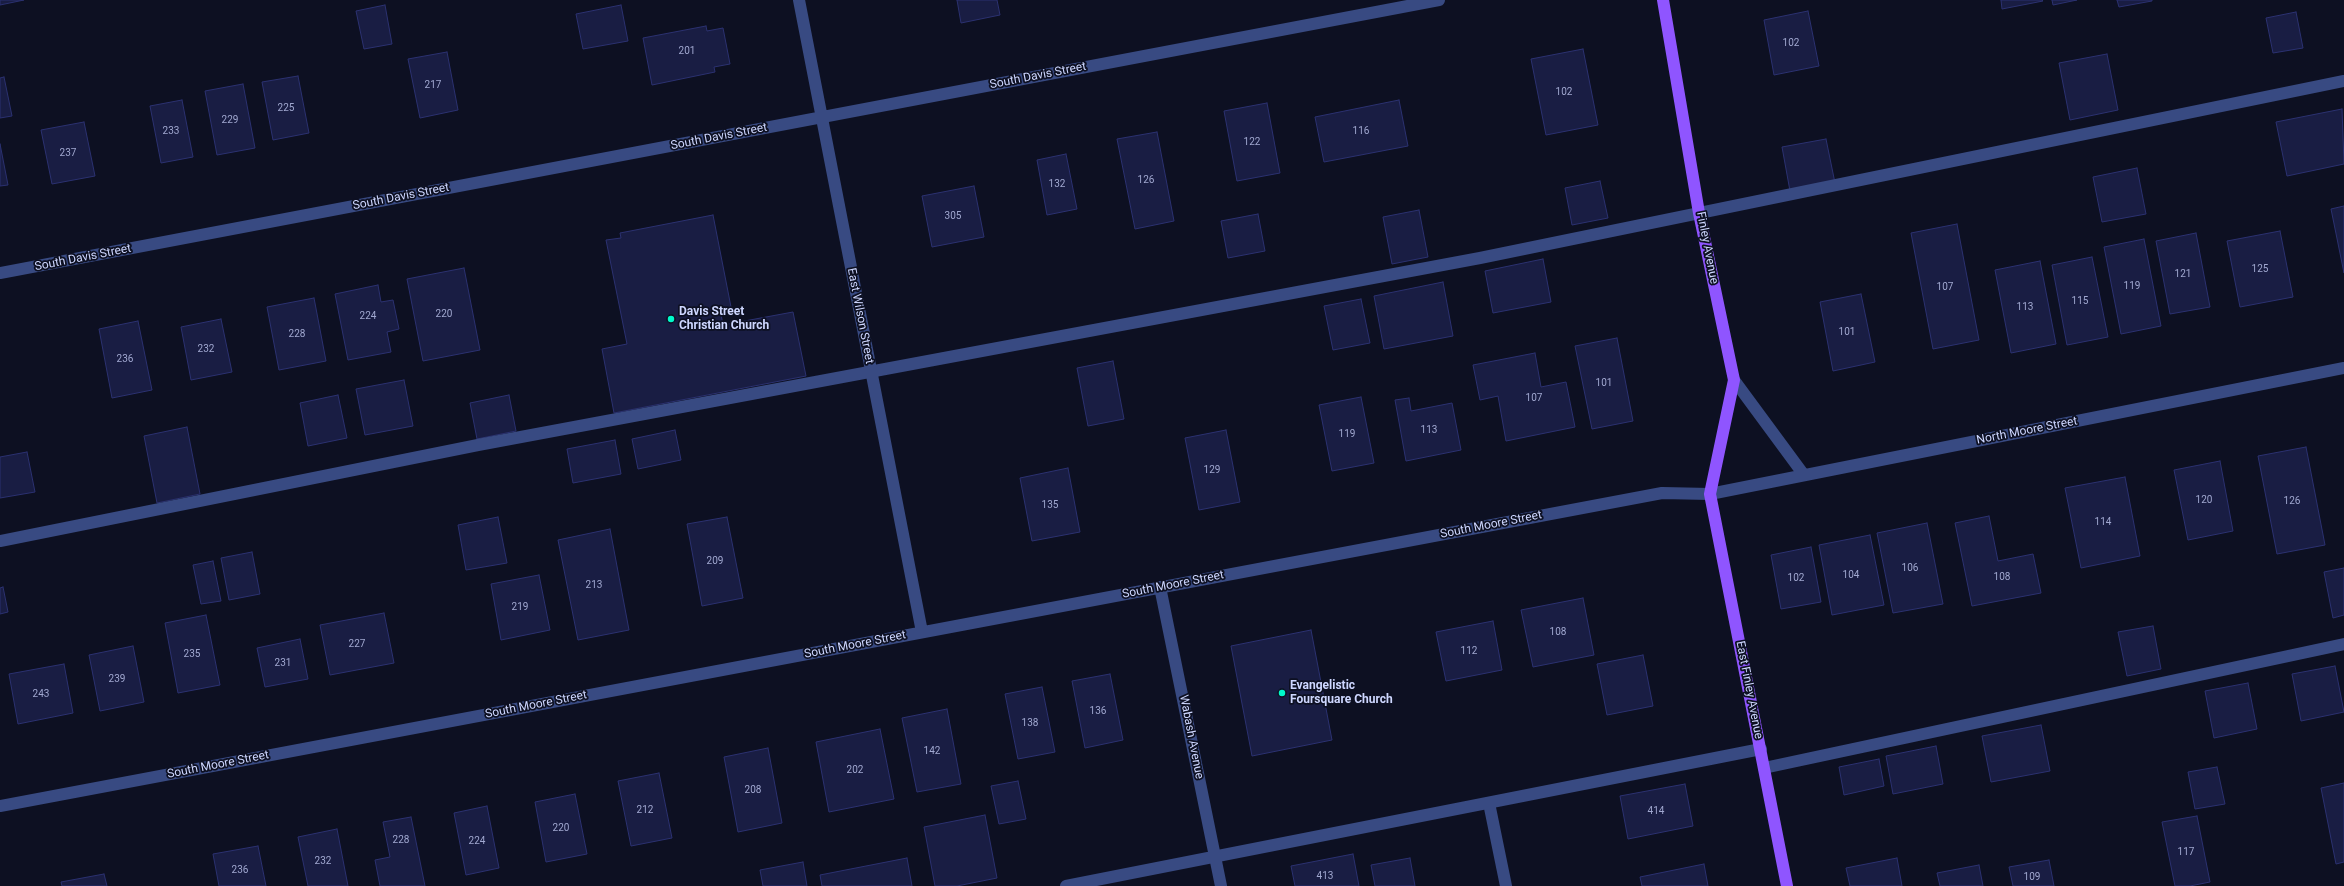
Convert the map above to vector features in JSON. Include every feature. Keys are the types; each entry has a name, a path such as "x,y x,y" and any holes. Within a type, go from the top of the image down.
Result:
{"main road":[{"name":"Finley Avenue","path":"1663,0 1700,213 1734,380 1710,494"},
{"name":"East Finley Avenue","path":"1710,494 1788,886"}],"street":[{"name":"East Wilson Street","path":"799,0 922,632"},
{"name":"South Davis Street","path":"0,273 1439,0"},
{"path":"0,541 470,447 1473,259 2344,81"},
{"name":"North Moore Street","path":"1710,494 2344,368"},
{"path":"1734,380 1804,475"},
{"name":"South Moore Street","path":"0,806 1662,493 1710,494"},
{"name":"Wabash Avenue","path":"1160,587 1221,886"},
{"path":"1764,768 2344,644"},
{"path":"1066,886 1215,858 1761,749"},
{"path":"1489,803 1506,886"}],"building":[{"path":"0,0 24,0 0,5"},
{"path":"957,0 997,0 1000,15 961,23"},
{"path":"2001,0 2042,0 2043,1 2002,9"},
{"path":"2052,0 2077,0 2053,5"},
{"path":"2117,0 2152,0 2152,1 2119,7"},
{"path":"385,5 392,44 364,49 356,11"},
{"path":"621,5 628,41 583,49 576,14"},
{"path":"1808,11 1819,66 1774,75 1764,20"},
{"path":"2296,12 2303,48 2273,53 2266,18"},
{"path":"706,26 707,31 723,28 730,64 714,67 715,72 652,85 643,38"},
{"path":"1583,49 1598,125 1546,135 1531,59"},
{"path":"447,52 458,110 420,118 408,59"},
{"path":"2107,54 2118,110 2070,120 2059,63"},
{"path":"298,76 309,133 273,140 262,82"},
{"path":"4,77 12,116 0,118 0,78"},
{"path":"243,84 255,148 217,155 205,91"},
{"path":"182,100 193,157 161,163 150,106"},
{"path":"1399,100 1408,146 1324,162 1315,117"},
{"path":"1267,103 1280,173 1237,181 1224,111"},
{"path":"2342,109 2344,164 2287,176 2276,122"},
{"path":"84,122 95,176 52,184 41,130"},
{"path":"1157,132 1174,221 1135,229 1117,139"},
{"path":"1826,139 1835,183 1790,191 1782,147"},
{"path":"0,144 8,185 0,186"},
{"path":"1066,154 1077,209 1047,215 1037,160"},
{"path":"2137,168 2146,214 2102,222 2093,177"},
{"path":"1600,181 1608,218 1572,225 1565,188"},
{"path":"974,186 984,237 932,247 922,196"},
{"path":"2344,206 2344,273 2331,209"},
{"path":"1419,210 1428,257 1392,264 1383,217"},
{"path":"1258,214 1265,251 1228,258 1221,221"},
{"name":"Davis Street Christian Church","path":"713,215 731,307 720,309 723,325 793,312 806,376 614,413 602,349 627,344 606,240 621,238 620,233"},
{"path":"1957,224 1979,340 1933,349 1911,233"},
{"path":"2280,231 2293,297 2240,307 2227,241"},
{"path":"2196,233 2210,307 2170,314 2156,241"},
{"path":"2144,239 2161,326 2121,334 2104,247"},
{"path":"2092,257 2108,337 2067,345 2052,265"},
{"path":"1543,259 1551,302 1493,313 1485,271"},
{"path":"2040,261 2056,344 2011,353 1995,270"},
{"path":"464,268 480,350 423,361 407,279"},
{"path":"1443,282 1453,336 1384,349 1374,296"},
{"path":"378,285 381,302 393,300 399,329 387,332 391,352 348,360 335,294"},
{"path":"1861,294 1875,362 1833,371 1820,302"},
{"path":"314,298 326,361 279,370 267,307"},
{"path":"1361,299 1370,343 1333,350 1324,306"},
{"path":"221,319 232,372 191,380 181,327"},
{"path":"138,321 152,390 112,398 99,329"},
{"path":"1617,338 1633,421 1592,429 1575,346"},
{"path":"1535,353 1541,387 1566,382 1575,427 1506,441 1498,396 1480,400 1473,365"},
{"path":"1113,361 1124,419 1088,426 1077,368"},
{"path":"404,380 413,426 365,435 356,389"},
{"path":"338,395 347,438 308,446 300,403"},
{"path":"509,395 516,431 477,439 470,403"},
{"path":"1361,397 1374,463 1332,471 1319,405"},
{"path":"1409,398 1411,411 1452,403 1461,450 1406,461 1395,400"},
{"path":"187,427 200,494 157,503 144,436"},
{"path":"675,430 681,460 638,469 632,439"},
{"path":"1226,430 1240,502 1199,510 1185,438"},
{"path":"615,440 621,474 573,483 567,449"},
{"path":"2306,447 2325,545 2277,554 2258,456"},
{"path":"27,452 35,492 0,498 0,457"},
{"path":"2220,461 2233,531 2188,540 2174,470"},
{"path":"1068,468 1080,532 1032,541 1020,478"},
{"path":"2125,477 2140,556 2081,568 2065,488"},
{"path":"1989,516 1998,561 2033,554 2041,593 1972,606 1955,523"},
{"path":"498,517 507,563 466,570 458,525"},
{"path":"727,517 743,598 702,606 687,524"},
{"path":"1927,523 1943,604 1893,613 1877,533"},
{"path":"610,529 629,630 578,640 558,540"},
{"path":"1870,535 1884,605 1832,615 1819,545"},
{"path":"1811,547 1821,602 1781,609 1771,555"},
{"path":"252,552 260,594 229,600 221,558"},
{"path":"213,561 221,601 201,604 193,565"},
{"path":"2344,568 2344,615 2333,618 2324,572"},
{"path":"539,575 550,630 501,640 491,584"},
{"path":"3,587 8,612 0,614 0,588"},
{"path":"1583,598 1594,655 1533,667 1521,610"},
{"path":"384,613 394,663 330,675 320,625"},
{"path":"206,615 220,685 178,693 165,623"},
{"path":"1493,621 1502,670 1446,681 1436,632"},
{"path":"2153,626 2161,669 2127,676 2118,632"},
{"name":"Evangelistic Foursquare Church","path":"1311,630 1332,740 1252,756 1231,646"},
{"path":"300,639 308,679 265,687 257,648"},
{"path":"133,646 144,702 100,711 89,655"},
{"path":"1643,655 1653,706 1607,715 1597,664"},
{"path":"64,664 73,713 18,724 9,674"},
{"path":"2335,666 2344,712 2301,721 2292,674"},
{"path":"1110,674 1123,740 1085,748 1072,681"},
{"path":"2248,683 2257,729 2214,738 2205,691"},
{"path":"1042,687 1055,752 1018,759 1005,694"},
{"path":"947,709 961,784 917,792 902,718"},
{"path":"2041,725 2050,771 1991,782 1982,736"},
{"path":"880,729 894,799 829,812 816,742"},
{"path":"1936,746 1943,784 1893,794 1886,756"},
{"path":"768,748 782,823 738,832 724,757"},
{"path":"1879,759 1884,786 1844,795 1839,767"},
{"path":"2217,767 2225,804 2195,809 2188,772"},
{"path":"659,773 672,838 631,846 618,781"},
{"path":"1018,781 1026,819 999,824 991,786"},
{"path":"2344,783 2344,862 2336,864 2321,788"},
{"path":"1685,784 1693,826 1628,839 1620,796"},
{"path":"575,794 587,854 546,862 535,802"},
{"path":"487,806 499,868 466,875 454,813"},
{"path":"985,815 997,878 957,886 935,886 924,827"},
{"path":"2197,816 2210,882 2190,886 2175,886 2162,822"},
{"path":"411,817 425,886 380,886 375,860 390,857 383,822"},
{"path":"337,829 348,886 308,886 298,837"},
{"path":"258,846 266,886 219,886 213,854"},
{"path":"1353,854 1359,886 1295,886 1291,866"},
{"path":"907,858 912,886 822,886 820,875"},
{"path":"1410,858 1415,886 1375,886 1371,865"},
{"path":"1897,858 1902,886 1850,886 1846,868"},
{"path":"2049,860 2054,886 2013,886 2009,867"},
{"path":"803,862 807,886 763,886 760,870"},
{"path":"1704,864 1708,886 1642,886 1640,877"},
{"path":"1979,865 1983,886 1940,886 1937,873"},
{"path":"104,874 107,886 62,886 61,882"}],"place":[{"name":"Davis Street Christian Church","path":"671,319"},
{"name":"Evangelistic Foursquare Church","path":"1282,693"}]}
